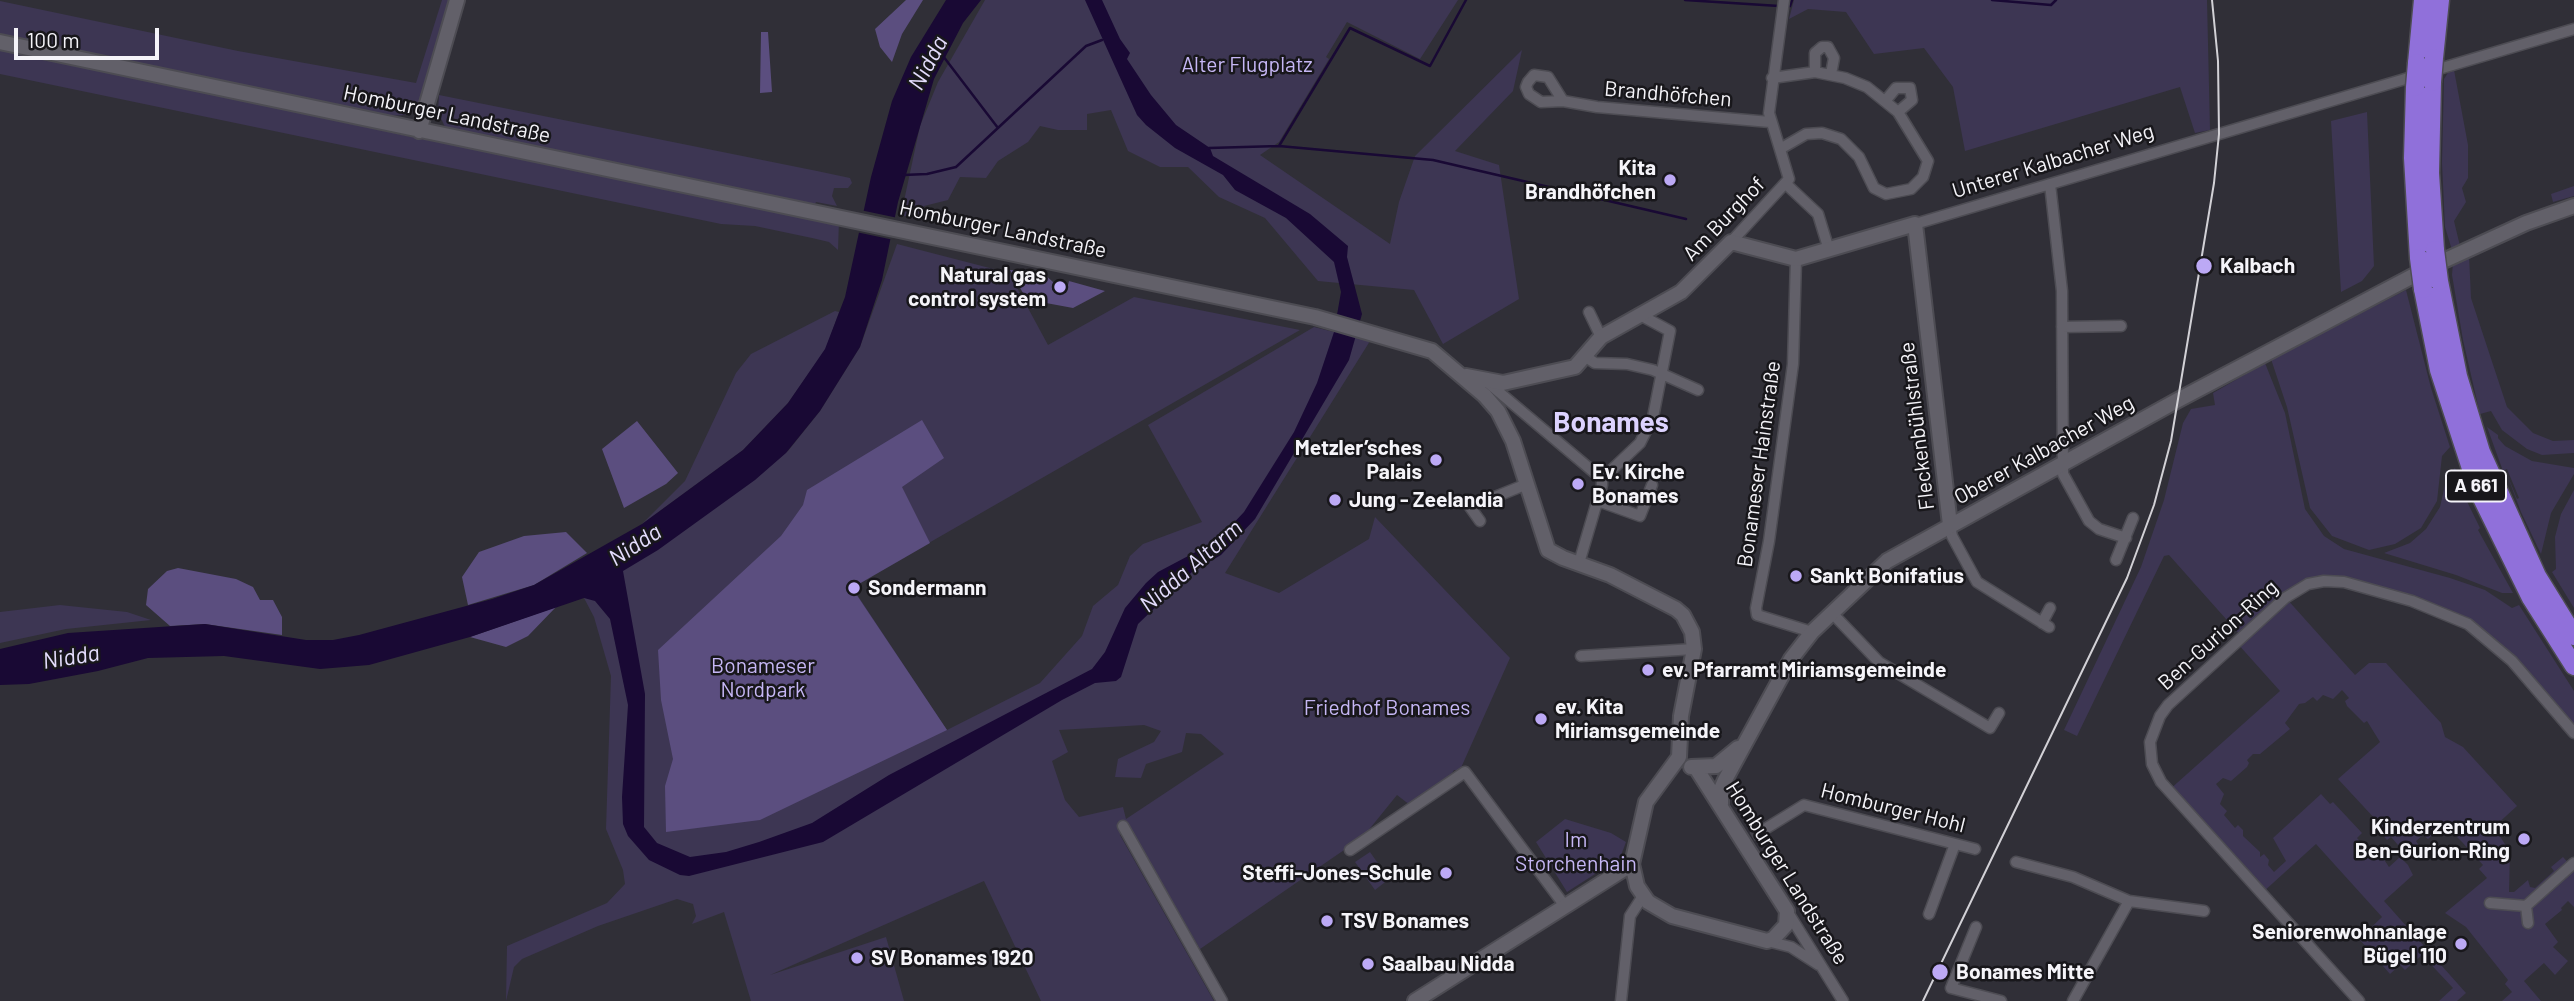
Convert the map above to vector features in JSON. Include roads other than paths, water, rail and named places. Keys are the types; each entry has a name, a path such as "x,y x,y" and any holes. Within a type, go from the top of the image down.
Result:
{"highway":[{"name":"A 661","path":"2423,0 2423,85 2430,173 2429,269 2439,370 2478,490 2531,598 2574,666"},
{"name":"A 661","path":"2425,60 2440,0"},
{"name":"A 661","path":"2429,269 2481,452 2537,576 2574,636"}],"street":[{"path":"419,131 457,0"},
{"name":"Am Burghof","path":"1586,358 1601,337 1681,292 1786,184 1790,174 1770,122 1772,78 1783,4"},
{"name":"Unterer Kalbacher Weg","path":"1731,242 1796,259 2574,29"},
{"name":"Homburger Landstraße","path":"0,42 1324,318 1437,354 1461,375 1492,395 1602,479"},
{"path":"1815,72 1815,53 1822,47 1828,47 1835,58 1830,74"},
{"path":"1772,78 1815,72 1857,82 1886,100 1898,113 1928,161 1918,183 1900,193 1886,194 1874,188 1854,150 1831,135 1806,134 1780,149"},
{"path":"1886,100 1896,88 1910,88 1912,100 1898,113"},
{"name":"Brandhöfchen","path":"1563,101 1597,107 1770,122"},
{"path":"1786,184 1818,214 1829,250"},
{"path":"2050,184 2062,327 2063,474 2089,521 2099,529 2126,538"},
{"name":"Oberer Kalbacher Weg","path":"1721,804 1721,789 1791,659 1812,632 1887,561 2062,464 2429,269 2526,223 2574,206"},
{"name":"Fleckenbühlstraße","path":"1914,224 1952,536 1977,582 2045,625 2050,608"},
{"name":"Bonameser Hainstraße","path":"1796,259 1793,364 1769,541 1756,608 1757,615 1812,632"},
{"path":"1589,312 1601,337"},
{"path":"1579,563 1602,479 1634,451 1646,435 1664,373 1670,331 1642,316"},
{"path":"2062,327 2121,326"},
{"path":"1698,390 1664,373 1627,364 1595,363 1586,358 1575,367 1516,382 1492,395 1513,441 1548,550 1610,575 1676,609 1688,622 1694,649 1681,716 1681,749 1676,764 1646,802 1632,864 1633,875 1643,896 1654,907 1672,916 1806,954 1822,967"},
{"path":"1480,521 1470,507 1527,484"},
{"path":"1598,501 1640,516 1652,485"},
{"path":"2116,560 2133,518"},
{"name":"Ben-Gurion-Ring","path":"2359,1001 2161,782 2152,764 2150,742 2160,716 2168,705 2285,598 2308,584 2324,581 2344,582 2412,601 2468,624 2512,661 2574,733"},
{"path":"1832,613 1879,662 1990,728 1999,713"},
{"path":"1581,656 1694,649"},
{"name":"Oberer Kalbacher Weg","path":"1696,768 1716,766 1744,742"},
{"path":"1676,764 1696,768"},
{"name":"Homburger Landstraße","path":"1696,768 1748,839 1787,911 1843,1001"},
{"path":"1350,850 1465,772 1565,906"},
{"name":"Homburger Hohl","path":"1765,829 1804,805 1975,849"},
{"path":"1123,826 1222,1001"},
{"path":"1929,914 1955,844"},
{"path":"2016,862 2073,877 2129,901 2204,911"},
{"path":"2490,903 2526,906 2574,863"},
{"path":"1415,1001 1632,864"},
{"path":"1621,1001 1630,916 1643,896"},
{"path":"2073,1001 2129,901"},
{"path":"2526,906 2528,923"},
{"path":"1767,941 1783,930 1787,911"},
{"path":"1976,927 1951,988 2001,1001"}],"water":[{"path":"946,0 981,0 963,23 934,79 898,202 882,280 860,347 820,411 786,453 755,480 658,550 623,571 645,694 644,827 657,843 690,857 726,852 759,842 812,823 889,775 1092,669 1105,652 1125,608 1146,583 1158,572 1207,546 1227,530 1244,512 1294,432 1317,383 1334,332 1341,292 1334,262 1286,218 1235,190 1223,175 1175,148 1146,125 1137,115 1085,0 1102,0 1120,39 1130,53 1127,59 1151,95 1176,125 1210,148 1213,156 1310,214 1348,246 1347,257 1362,314 1349,360 1255,519 1221,555 1192,572 1138,624 1121,677 1116,681 1095,683 1062,700 823,842 689,876 680,875 649,860 628,836 623,824 622,797 628,705 610,619 595,601 584,598 470,637 369,665 320,669 224,656 148,658 29,684 0,685 0,649 68,633 205,624 306,640 333,640 359,635 534,585 642,524 743,450 788,403 825,349 845,297 871,177 892,101 911,57"}],"waterway":[{"name":"Kalbach","path":"1209,148 1279,146 1350,28 1430,66 1466,0"},
{"name":"Kalbach","path":"1685,0 1779,6"},
{"name":"Kalbach","path":"1786,6 1790,6 1792,0"},
{"name":"Kalbach","path":"1992,0 2051,5 2056,0"},
{"path":"903,175 927,174 956,167 1086,46 1102,40"},
{"name":"Nidda","path":"943,56 998,128"},
{"path":"1279,146 1433,160 1686,219"}],"tunnel":[{"path":"1752,837 1765,829"}],"tram line":[{"path":"1923,1001 2127,578 2154,505 2171,441 2214,183 2219,134 2218,61 2212,0"}],"place":[{"name":"Kita Brandhöfchen","path":"1670,180"},
{"name":"Kalbach","path":"2204,266"},
{"name":"Natural gas control system","path":"1060,287"},
{"name":"Metzler’sches Palais","path":"1436,460"},
{"name":"Ev. Kirche Bonames","path":"1578,484"},
{"name":"Jung - Zeelandia","path":"1335,500"},
{"name":"Sankt Bonifatius","path":"1796,576"},
{"name":"Sondermann","path":"854,588"},
{"name":"ev. Pfarramt Miriamsgemeinde","path":"1648,670"},
{"name":"ev. Kita Miriamsgemeinde","path":"1541,719"},
{"name":"Kinderzentrum Ben-Gurion-Ring","path":"2524,839"},
{"name":"Steffi-Jones-Schule","path":"1446,873"},
{"name":"TSV Bonames","path":"1327,921"},
{"name":"Seniorenwohnanlage Bügel 110","path":"2461,944"},
{"name":"SV Bonames 1920","path":"857,958"},
{"name":"Saalbau Nidda","path":"1368,964"},
{"name":"Bonames Mitte","path":"1940,972"}],"district":[{"name":"Bonames","path":"1611,423"}],"park label":[{"name":"Alter Flugplatz","path":"1247,65"},
{"name":"Bonameser Nordpark","path":"763,678"},
{"name":"Friedhof Bonames","path":"1387,708"},
{"name":"Im Storchenhain","path":"1576,852"}],"water label":[{"name":"Nidda Altarm","path":"1191,566"}]}
